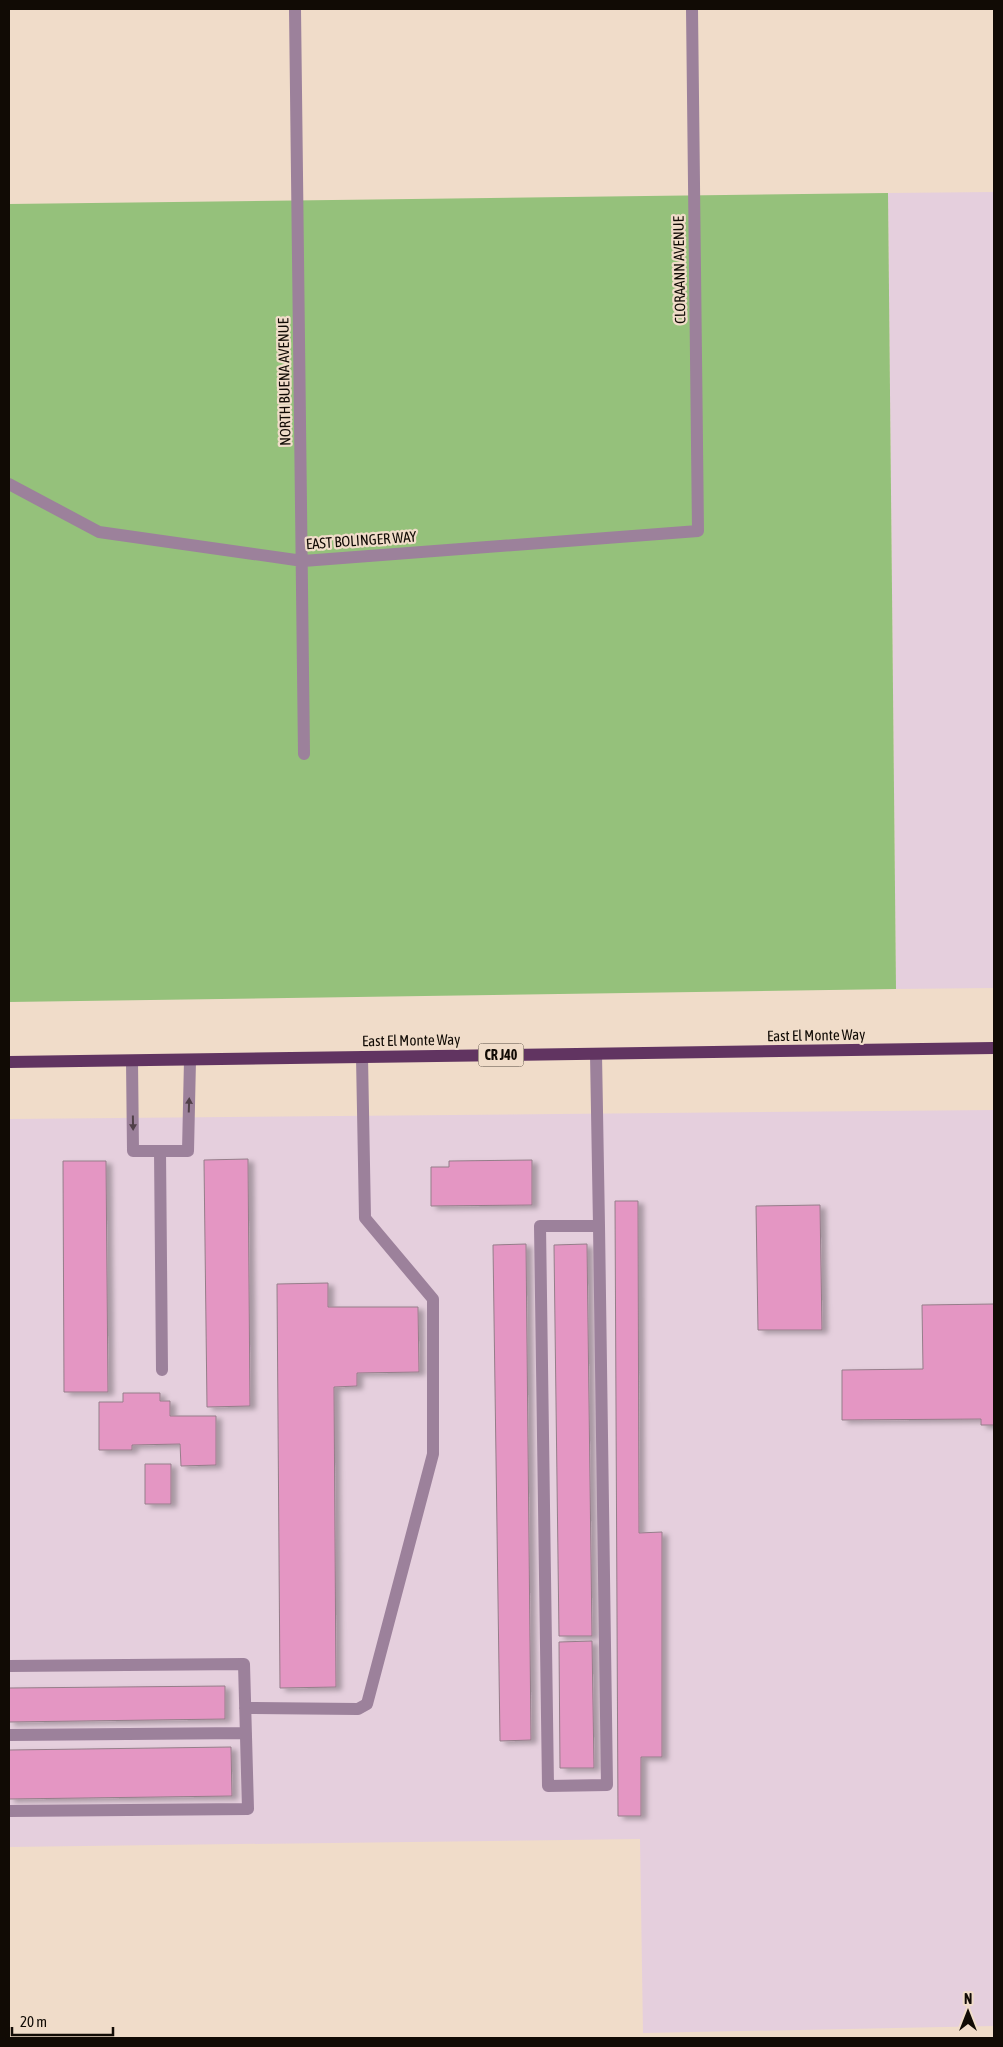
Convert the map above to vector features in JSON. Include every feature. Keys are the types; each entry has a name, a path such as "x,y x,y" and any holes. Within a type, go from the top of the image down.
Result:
{"main road":[{"name":"East El Monte Way","path":"9,1062 994,1048"}],"street":[{"name":"NORTH BUENA AVENUE","path":"295,9 304,754"},
{"name":"CLORAANN AVENUE","path":"692,9 698,531"},
{"name":"EAST BOLINGER WAY","path":"9,484 99,532 303,560 698,531"},
{"path":"596,1054 607,1785 548,1786 540,1226 598,1226"},
{"path":"245,1708 358,1709 367,1704 433,1454 432,1299 364,1218 362,1057"},
{"path":"132,1061 133,1151 188,1151 190,1060"},
{"path":"160,1151 162,1370"},
{"path":"9,1666 244,1664 248,1809 9,1811"},
{"path":"9,1735 246,1733"}],"shaded area":[{"path":"994,192 994,988 896,989 888,193"},
{"path":"994,1110 994,2026 643,2033 640,1839 9,1847 9,1119"}],"green space":[{"path":"888,193 896,989 9,1002 9,204"}],"building":[{"path":"248,1159 250,1406 207,1407 204,1160"},
{"path":"532,1160 532,1205 431,1206 431,1167 449,1167 449,1161"},
{"path":"63,1161 106,1161 108,1392 64,1392"},
{"path":"615,1201 638,1201 639,1533 662,1532 662,1757 641,1757 641,1816 618,1816"},
{"path":"820,1205 822,1330 758,1330 756,1206"},
{"path":"526,1244 531,1740 500,1741 493,1245"},
{"path":"587,1244 592,1636 559,1636 554,1245"},
{"path":"328,1283 328,1307 418,1307 419,1372 357,1373 357,1386 334,1387 336,1687 280,1688 277,1284"},
{"path":"994,1304 994,1425 981,1425 981,1419 842,1420 842,1370 923,1369 922,1305"},
{"path":"123,1393 160,1393 160,1401 170,1401 170,1416 216,1416 216,1465 181,1466 180,1444 132,1445 132,1450 99,1450 99,1402 123,1402"},
{"path":"145,1464 171,1464 171,1504 145,1504"},
{"path":"592,1641 594,1768 560,1768 559,1642"},
{"path":"225,1686 225,1719 9,1722 9,1688"},
{"path":"231,1747 232,1796 9,1799 9,1750"}]}
